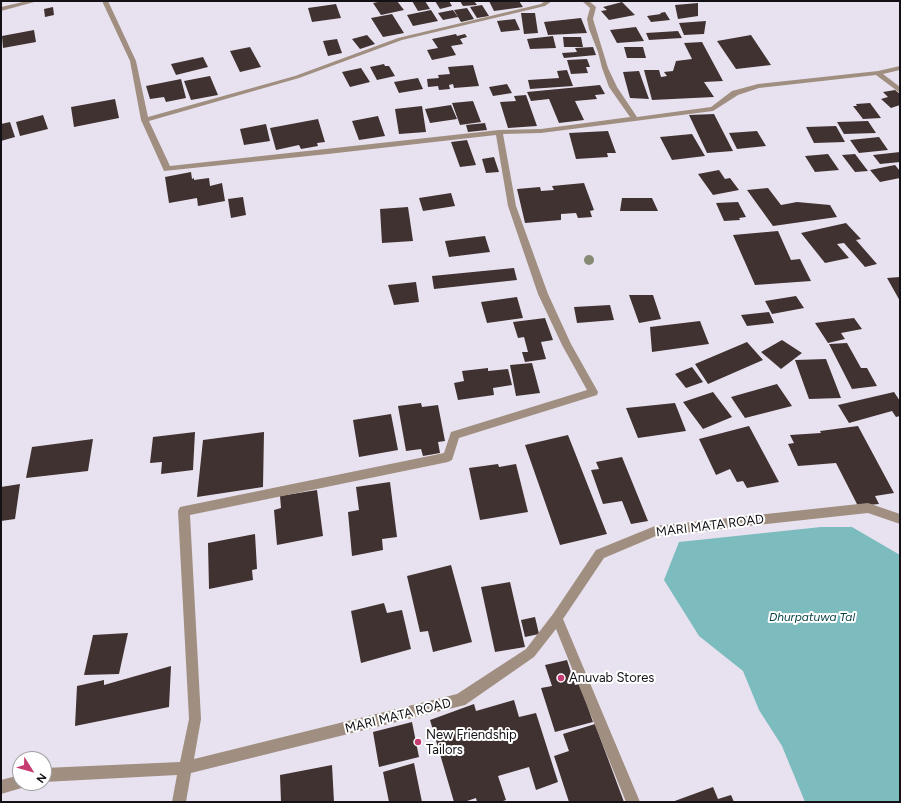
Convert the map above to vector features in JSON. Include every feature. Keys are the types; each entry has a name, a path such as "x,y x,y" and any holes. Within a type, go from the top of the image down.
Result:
{"street":[{"path":"1,9 12,4 35,1"},
{"path":"105,1 133,61 145,120 167,169 499,132 541,131 713,109 735,92 758,86 878,73 900,68"},
{"path":"145,120 297,77 400,40 544,5 549,1"},
{"path":"585,1 593,7 590,19 605,68 613,87 634,118"},
{"path":"878,73 900,91"},
{"path":"178,802 195,719 184,511 448,457 455,435 593,392 567,345 543,294 512,206 499,132"},
{"name":"MARI MATA ROAD","path":"52,775 185,768 460,700 530,653 557,618 600,554 655,530 868,508 900,519"},
{"path":"557,618 633,802"},
{"path":"1,787 12,784"}],"water":[{"name":"Dhurpatuwa Tal","path":"821,527 852,527 900,555 900,802 805,802 782,746 759,710 743,671 699,636 664,580 679,542"}],"building":[{"path":"397,1 404,10 381,15 373,3"},
{"path":"412,1 425,1 430,9 418,11"},
{"path":"435,1 449,1 452,6 440,9"},
{"path":"460,1 474,1 477,5 463,6"},
{"path":"489,1 519,1 523,7 494,11"},
{"path":"622,2 635,15 609,20 601,11 607,10 603,7"},
{"path":"698,3 698,16 678,19 675,5"},
{"path":"336,4 341,18 312,22 308,8"},
{"path":"482,5 489,16 477,18 470,7"},
{"path":"53,7 54,15 45,17 44,9"},
{"path":"467,8 474,19 461,22 454,10"},
{"path":"431,10 438,21 413,26 407,15"},
{"path":"453,10 458,17 443,20 438,13"},
{"path":"665,12 670,20 651,22 647,16 661,14 660,13"},
{"path":"521,13 535,13 538,33 524,34"},
{"path":"392,14 404,33 383,37 371,18"},
{"path":"581,18 587,33 548,35 544,22"},
{"path":"515,19 520,30 501,32 497,21"},
{"path":"706,21 704,34 684,35 679,23"},
{"path":"636,27 644,41 617,43 610,30"},
{"path":"34,30 36,42 3,48 2,36"},
{"path":"678,31 682,38 649,40 646,33"},
{"path":"456,34 457,36 465,34 467,37 460,39 463,44 451,46 456,55 432,60 427,50 438,48 432,39"},
{"path":"367,35 375,44 360,49 352,39"},
{"path":"751,35 771,65 736,69 717,41"},
{"path":"553,36 556,48 530,49 527,39"},
{"path":"563,37 581,37 583,47 564,47"},
{"path":"337,39 342,53 328,56 323,41"},
{"path":"702,42 723,81 704,82 714,97 652,100 644,70 659,70 661,77 667,76 664,72 673,71 676,61 692,59 684,43"},
{"path":"250,47 261,67 240,72 230,51"},
{"path":"593,47 596,55 564,58 562,53 577,52 575,48"},
{"path":"624,47 643,47 646,58 627,58"},
{"path":"203,57 208,67 176,75 171,64"},
{"path":"587,59 590,67 586,67 588,73 571,74 567,60"},
{"path":"384,64 385,66 389,66 395,76 377,80 370,67"},
{"path":"473,65 479,86 454,88 453,84 449,85 450,89 439,90 438,86 428,87 427,79 439,78 438,75 450,74 448,67"},
{"path":"361,68 370,82 350,87 342,72"},
{"path":"567,70 573,86 530,89 528,80 559,78 557,71"},
{"path":"639,71 649,99 630,98 623,72"},
{"path":"210,76 218,95 191,100 184,81"},
{"path":"418,78 423,89 399,93 394,82"},
{"path":"181,79 186,98 166,102 164,97 150,99 146,86"},
{"path":"507,84 512,93 493,96 489,87"},
{"path":"600,85 605,94 595,95 597,99 575,101 584,120 559,123 549,99 531,101 527,92"},
{"path":"895,90 900,94 900,105 891,108 881,99 888,97 883,92"},
{"path":"526,95 537,126 508,128 500,102 516,101 514,96"},
{"path":"115,99 119,118 74,127 71,107"},
{"path":"473,101 481,122 460,125 452,103"},
{"path":"870,103 881,118 863,119 853,106 857,106 856,104"},
{"path":"451,105 457,119 430,123 425,109"},
{"path":"422,106 426,132 399,134 395,109"},
{"path":"714,114 733,151 707,153 689,115"},
{"path":"43,115 48,129 20,136 16,122"},
{"path":"378,116 385,136 359,140 352,121"},
{"path":"318,119 325,142 317,143 318,146 301,149 299,145 276,150 270,128"},
{"path":"868,121 876,133 844,134 837,122"},
{"path":"10,122 15,137 1,141 1,124"},
{"path":"485,123 487,130 468,132 466,125"},
{"path":"266,124 270,141 244,145 240,129"},
{"path":"836,126 845,142 814,143 806,127"},
{"path":"608,131 616,153 607,153 608,157 576,159 569,133"},
{"path":"757,131 766,146 737,149 729,133"},
{"path":"692,134 705,156 672,160 660,137"},
{"path":"879,137 888,150 859,153 850,140"},
{"path":"467,140 476,165 460,167 451,142"},
{"path":"900,152 900,162 880,164 873,155"},
{"path":"828,154 839,170 815,172 805,156"},
{"path":"855,154 868,171 855,172 842,155"},
{"path":"494,157 499,172 486,173 482,159"},
{"path":"895,165 900,171 900,178 880,182 870,170"},
{"path":"719,170 725,179 730,178 739,190 713,195 698,174"},
{"path":"191,172 192,179 194,178 194,180 209,178 210,186 222,183 225,201 198,206 197,198 169,203 165,177"},
{"path":"584,183 594,210 590,211 592,217 578,218 576,213 561,214 561,220 525,223 517,189 540,187 541,191 554,190 552,186"},
{"path":"768,188 781,205 797,202 830,205 837,217 773,226 747,190"},
{"path":"451,193 455,206 423,211 419,198"},
{"path":"243,197 246,215 231,218 228,199"},
{"path":"622,198 652,198 658,211 620,211"},
{"path":"738,202 746,217 739,218 740,220 724,221 716,203"},
{"path":"408,207 413,241 382,243 380,209"},
{"path":"846,223 861,239 856,240 877,264 865,267 844,243 837,244 849,258 825,263 801,233"},
{"path":"778,231 791,260 800,259 811,281 755,285 733,235"},
{"path":"485,236 490,252 449,257 445,241"},
{"path":"514,268 517,280 434,289 432,276"},
{"path":"900,277 900,301 887,278"},
{"path":"416,282 419,302 394,305 388,285"},
{"path":"629,295 653,295 661,319 639,323"},
{"path":"796,296 804,308 772,314 765,301"},
{"path":"517,297 523,318 487,323 481,302"},
{"path":"610,305 614,320 577,323 574,307"},
{"path":"769,312 774,323 747,326 741,315"},
{"path":"545,318 553,340 541,342 546,359 525,362 522,352 528,352 524,337 518,338 513,322"},
{"path":"854,318 862,329 841,333 845,339 828,343 815,323"},
{"path":"700,321 709,344 652,352 650,327"},
{"path":"782,340 802,353 781,369 761,352"},
{"path":"747,342 763,360 708,384 695,364"},
{"path":"847,343 861,368 867,368 877,386 852,389 829,344"},
{"path":"826,359 841,398 809,399 795,360"},
{"path":"532,363 540,393 516,396 510,365"},
{"path":"692,367 703,382 686,388 675,374"},
{"path":"488,368 488,371 508,369 512,385 493,388 494,395 458,400 454,383 464,381 462,371"},
{"path":"777,384 792,406 745,418 731,397"},
{"path":"713,392 732,417 703,429 683,402"},
{"path":"894,392 900,401 900,416 896,417 892,411 849,423 838,405"},
{"path":"421,403 422,407 438,405 445,441 438,442 440,453 423,456 421,449 406,451 398,406"},
{"path":"675,403 686,431 638,438 626,408"},
{"path":"391,414 398,450 359,457 353,420"},
{"path":"749,426 779,482 747,488 743,481 737,482 730,469 716,475 699,439"},
{"path":"858,426 894,493 875,496 879,504 858,506 836,463 798,466 788,444 794,443 790,435 821,433 820,431"},
{"path":"195,432 193,470 161,474 162,462 150,463 153,437"},
{"path":"264,432 263,487 197,497 203,440"},
{"path":"568,435 607,534 560,545 525,445"},
{"path":"93,439 88,471 26,478 32,447"},
{"path":"622,457 648,521 631,524 622,501 603,504 591,470 599,469 596,462"},
{"path":"498,464 499,467 516,464 528,512 480,520 469,468"},
{"path":"390,482 397,537 382,539 383,550 352,556 348,512 359,510 356,487"},
{"path":"20,484 15,519 1,521 1,487"},
{"path":"317,490 323,536 277,545 274,510 281,508 280,496"},
{"path":"255,534 257,569 252,570 253,580 209,589 208,543"},
{"path":"451,565 472,642 433,652 428,631 420,632 407,576"},
{"path":"510,582 525,647 495,652 481,587"},
{"path":"384,603 387,613 402,610 411,649 361,663 351,611"},
{"path":"535,617 539,634 525,637 521,620"},
{"path":"128,633 119,674 84,675 93,635"},
{"path":"567,660 575,685 580,684 593,722 555,732 541,688 552,686 545,665"},
{"path":"171,666 169,707 75,726 77,686 104,680 104,685"},
{"path":"514,700 519,717 536,713 558,782 536,790 529,767 498,776 506,800 500,802 477,802 476,798 464,802 454,802 430,720 474,704 476,711"},
{"path":"412,722 419,757 379,767 373,732"},
{"path":"595,724 624,802 569,802 554,756 569,751 563,734"},
{"path":"414,763 422,802 389,802 383,772"},
{"path":"332,765 334,802 281,802 280,775"},
{"path":"713,787 718,799 731,795 734,802 672,802"}],"place":[{"name":"Anuvab Stores","path":"561,678"},
{"name":"New Friendship Tailors","path":"418,742"}]}
